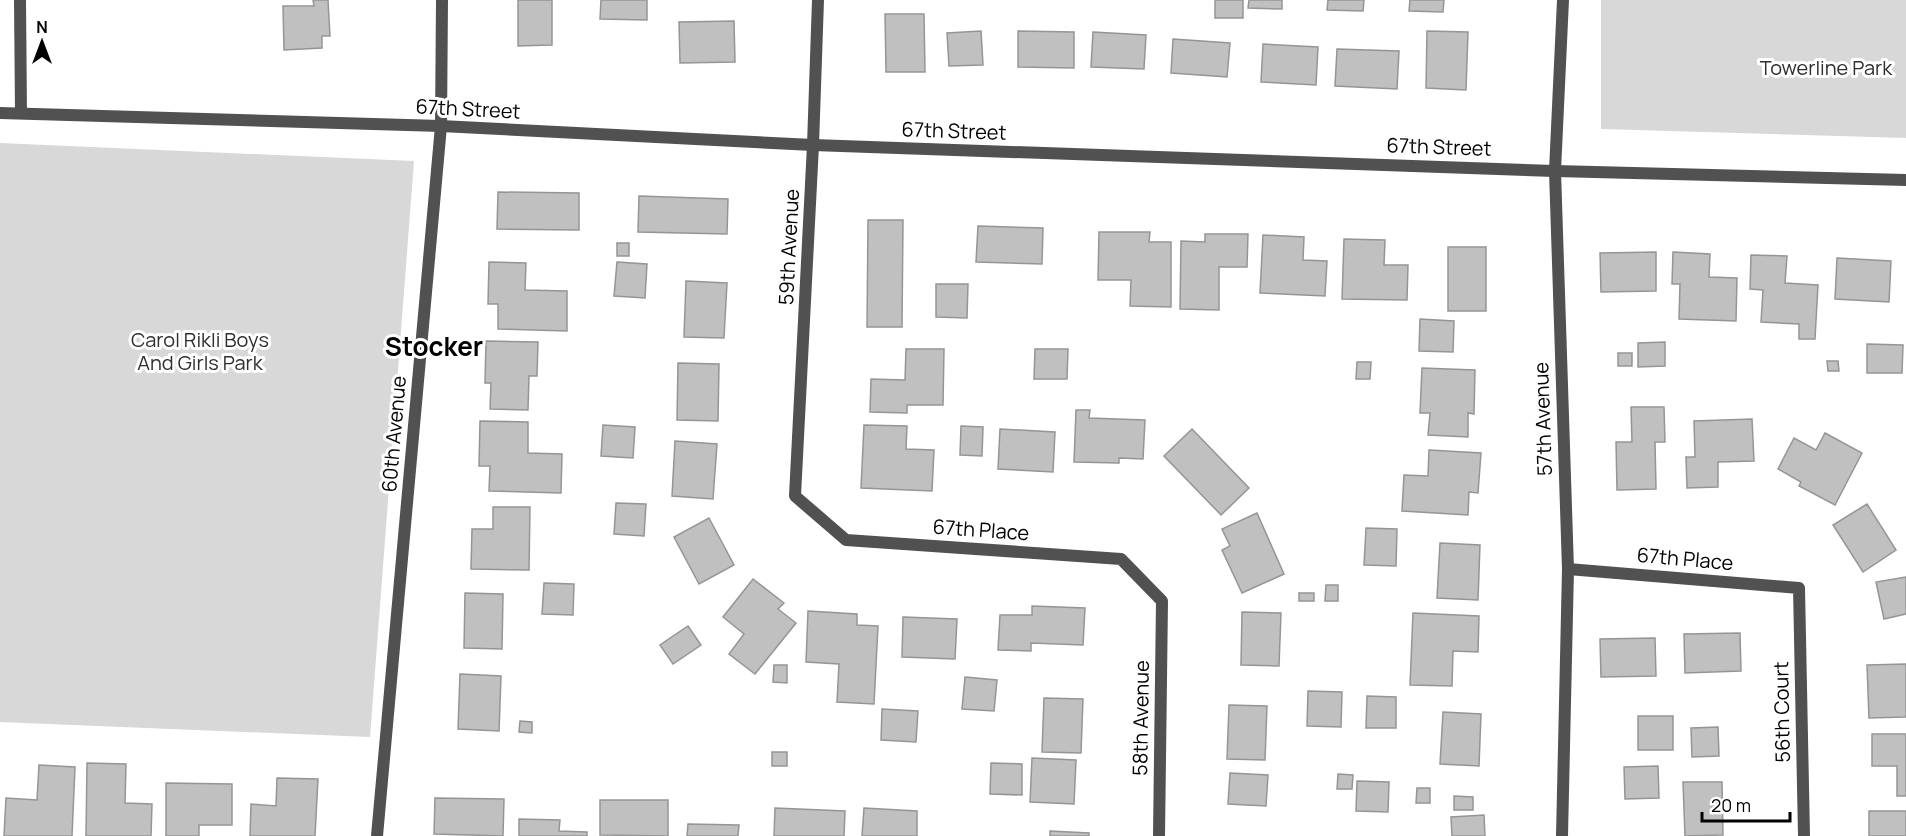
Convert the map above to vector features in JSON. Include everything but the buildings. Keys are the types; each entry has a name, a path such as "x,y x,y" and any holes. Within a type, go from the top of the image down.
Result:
{"street":[{"path":"20,0 21,113"},
{"name":"60th Avenue","path":"377,836 441,126 442,0"},
{"name":"59th Avenue","path":"795,496 818,0"},
{"name":"57th Avenue","path":"1562,836 1568,569 1555,171 1563,0"},
{"name":"67th Street","path":"0,112 441,126 813,146 1555,171 1906,180"},
{"name":"67th Place","path":"795,496 846,540 1121,559 1162,601"},
{"name":"67th Place","path":"1568,569 1799,588"},
{"name":"56th Court","path":"1799,588 1804,836"},
{"name":"58th Avenue","path":"1159,836 1162,601"}],"green space":[{"name":"Towerline Park","path":"1601,0 1906,0 1906,138 1601,129"},
{"name":"Carol Rikli Boys And Girls Park","path":"0,143 414,161 370,737 0,722"}],"district":[{"name":"Stocker","path":"434,347"}]}
